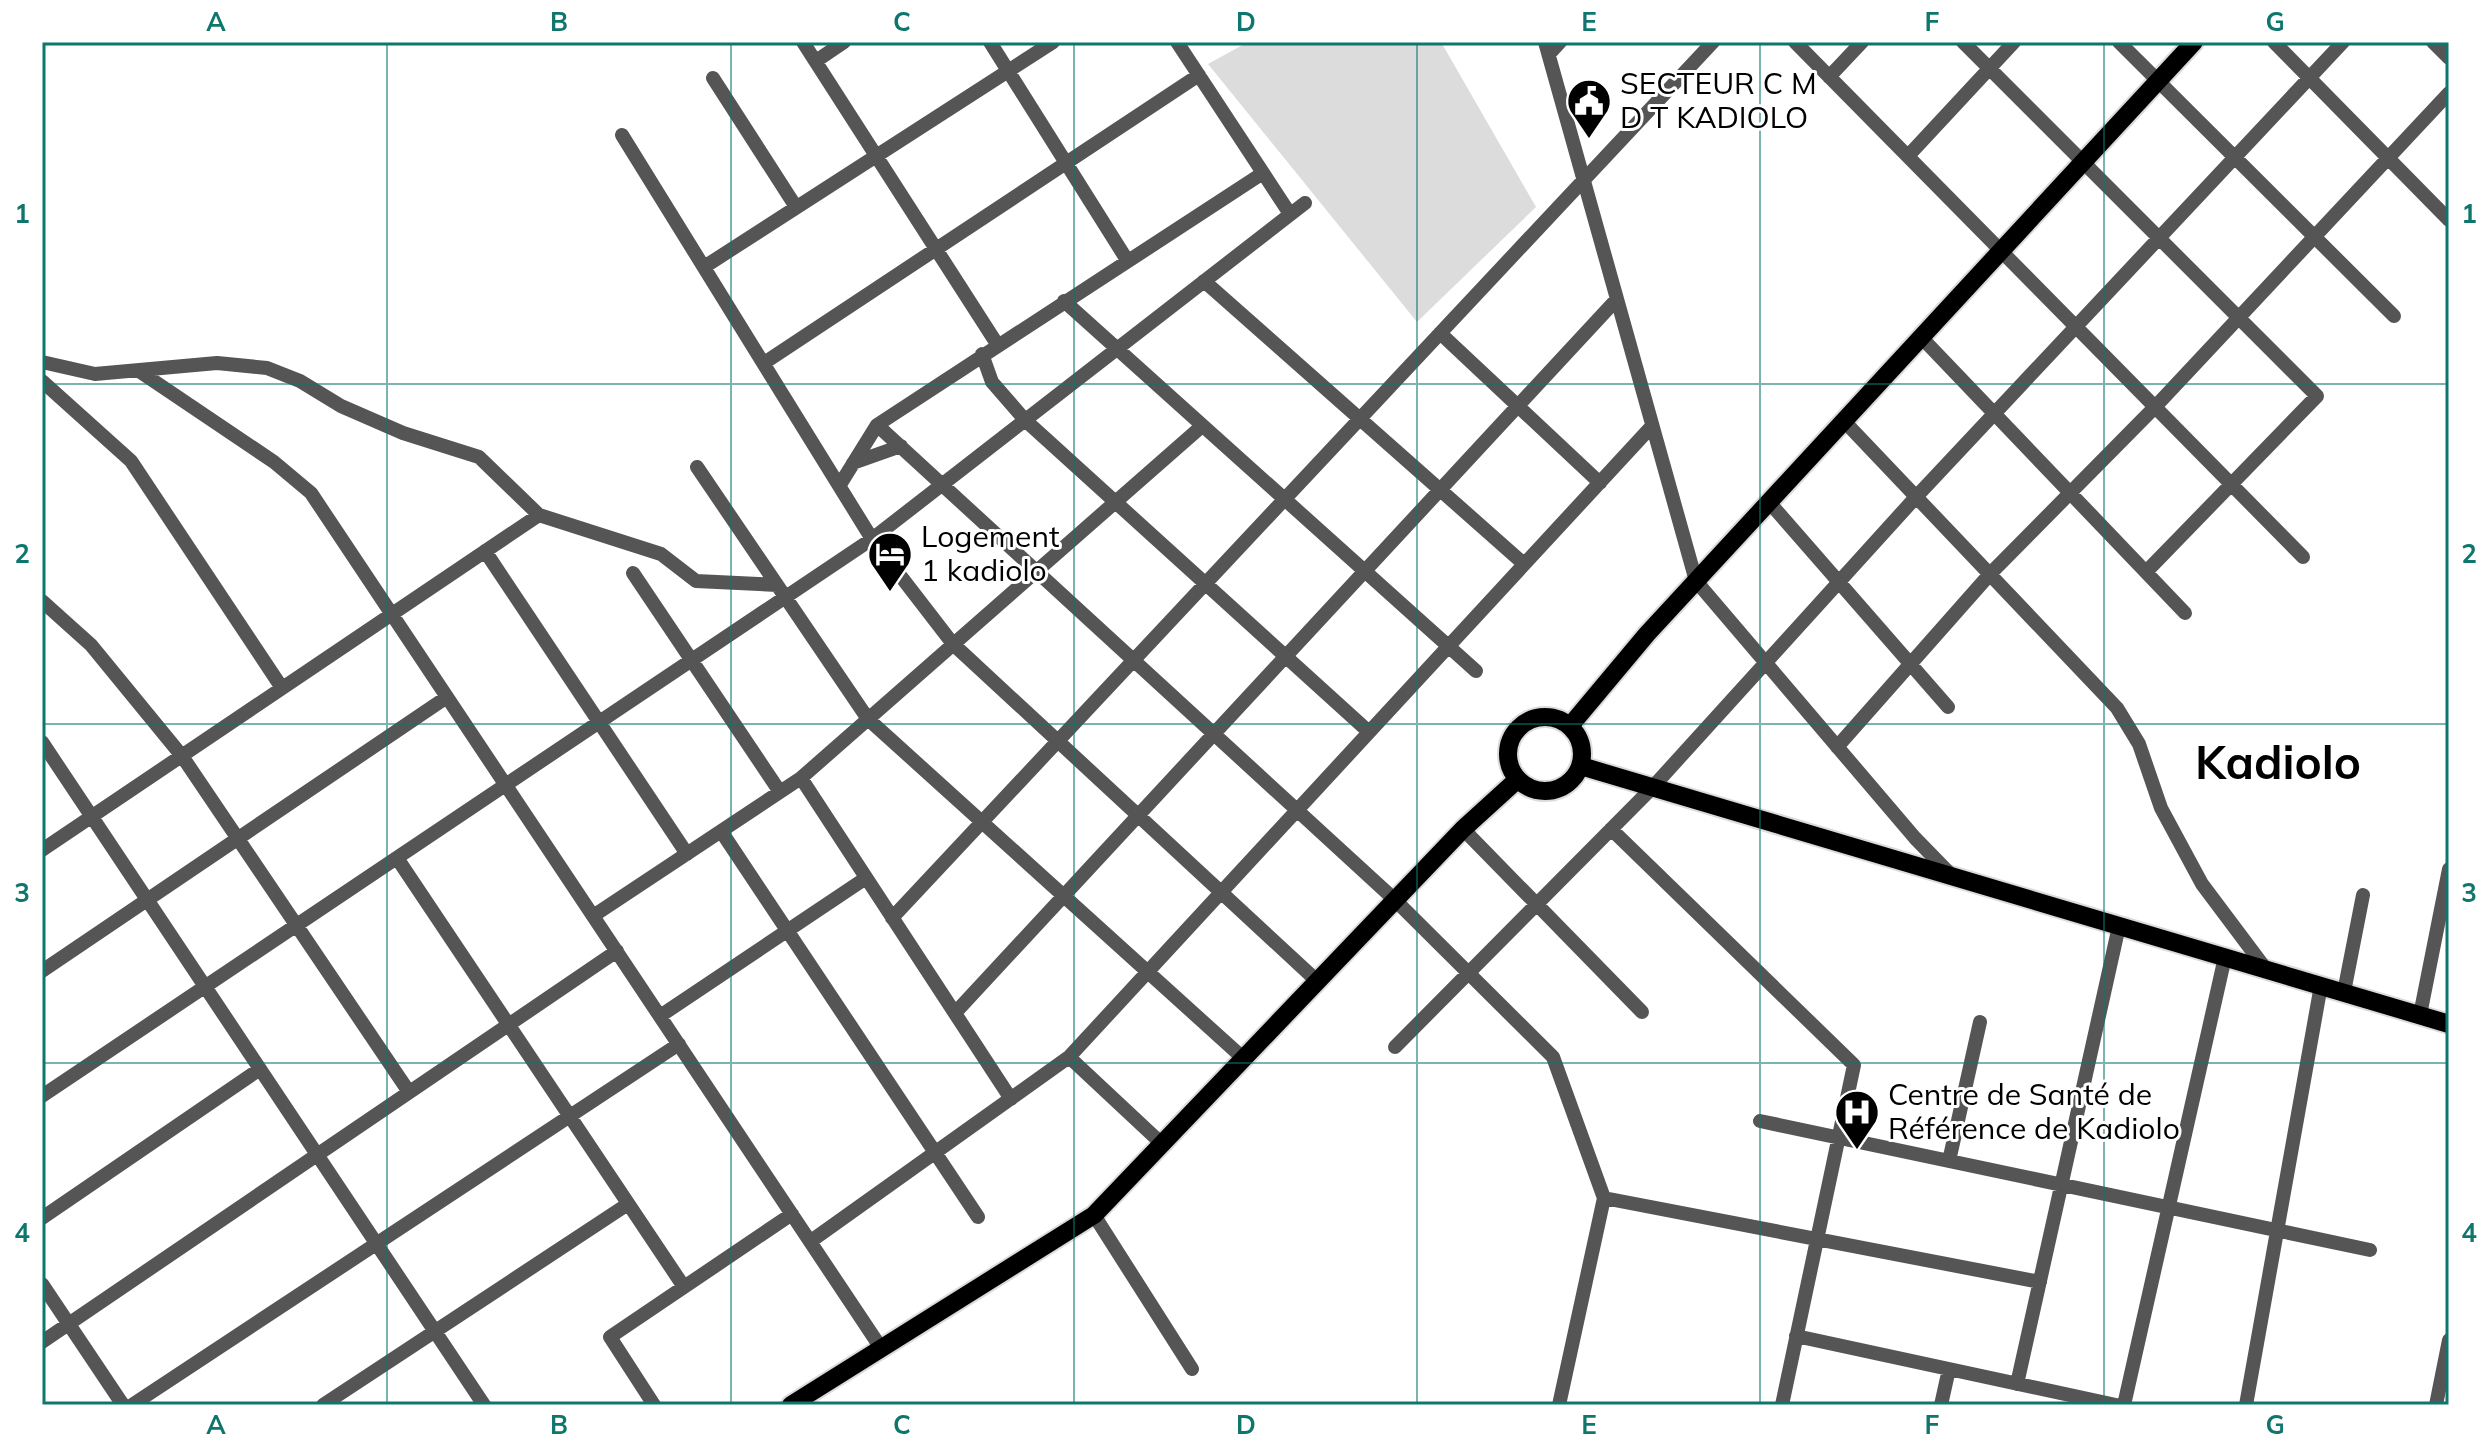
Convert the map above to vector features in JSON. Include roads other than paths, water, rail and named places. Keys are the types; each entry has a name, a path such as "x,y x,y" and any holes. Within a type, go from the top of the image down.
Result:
{"main road":[{"path":"1570,726 1696,581 2194,42"},
{"path":"1548,717 1570,726 1581,744 1581,766 1575,777 1553,790 1540,791 1518,779 1508,760 1508,750 1516,731 1525,723 1548,717"},
{"path":"1581,766 2449,1024"},
{"path":"791,1405 1094,1215 1463,829 1518,779"}],"street":[{"path":"803,42 997,344"},
{"path":"816,61 844,42"},
{"path":"990,42 1127,260"},
{"path":"704,267 1053,42"},
{"path":"1177,42 1290,214"},
{"path":"1560,42 1547,48 1696,581 1837,747 1955,879"},
{"path":"892,918 1713,42"},
{"path":"1795,42 2303,557"},
{"path":"1829,77 1862,42"},
{"path":"1963,42 2317,396 2146,572"},
{"path":"1908,156 2014,42"},
{"path":"2119,42 2394,316"},
{"path":"2274,42 2449,220"},
{"path":"1395,1047 1651,789 1916,497 2343,42"},
{"path":"2433,42 2449,58"},
{"path":"764,363 1199,75"},
{"path":"713,78 796,207"},
{"path":"1837,747 1990,574 2155,407 2449,93"},
{"path":"622,135 841,483 872,539 953,644 1317,981"},
{"path":"841,483 877,425 1263,173"},
{"path":"42,1096 692,660 781,591 872,539 1305,203"},
{"path":"1204,281 1524,564"},
{"path":"955,1013 1617,299"},
{"path":"1064,301 1476,671"},
{"path":"1440,333 1600,483"},
{"path":"1921,337 2185,613"},
{"path":"982,354 992,382 1025,420 1369,732"},
{"path":"42,362 95,374 217,363 267,368 300,381 341,406 403,433 479,457 539,515 661,554 696,581 781,591"},
{"path":"139,371 274,462 311,493 881,1348"},
{"path":"42,381 131,461 282,688"},
{"path":"1844,421 2117,708 2139,744 2161,808 2202,884 2265,968"},
{"path":"877,425 1395,900 1553,1057 1604,1198 1559,1405"},
{"path":"593,916 801,778 1202,426"},
{"path":"811,1241 1069,1057 1652,426"},
{"path":"826,460 838,465 853,463 901,446"},
{"path":"697,467 868,719 1243,1058"},
{"path":"1769,502 1948,707"},
{"path":"45,845 92,817 539,515"},
{"path":"485,551 687,854"},
{"path":"633,573 780,792"},
{"path":"42,601 91,645 182,756 409,1092"},
{"path":"42,971 447,697"},
{"path":"42,742 484,1405"},
{"path":"801,778 1011,1099"},
{"path":"1463,829 1642,1012"},
{"path":"1611,829 1854,1065 1782,1405"},
{"path":"721,831 978,1217"},
{"path":"397,858 684,1287"},
{"path":"2420,1015 2449,869"},
{"path":"660,1016 866,878"},
{"path":"2344,992 2363,895"},
{"path":"2017,1384 2119,926"},
{"path":"42,1342 617,951"},
{"path":"2124,1405 2225,957"},
{"path":"2246,1405 2321,985"},
{"path":"1949,1161 1980,1022"},
{"path":"132,1405 679,1044"},
{"path":"1069,1057 1161,1143"},
{"path":"42,1218 260,1069"},
{"path":"1760,1121 2370,1250"},
{"path":"1604,1198 2040,1282"},
{"path":"323,1405 628,1204"},
{"path":"654,1405 610,1337 792,1214"},
{"path":"1094,1215 1192,1369"},
{"path":"42,1284 123,1405"},
{"path":"1796,1336 2110,1404"},
{"path":"2436,1405 2446,1373 2449,1340"},
{"path":"1941,1405 1949,1369"}],"place":[{"name":"SECTEUR C M D T KADIOLO","path":"1589,140"},
{"name":"Logement 1 kadiolo","path":"890,593"},
{"name":"Centre de Santé de Référence de Kadiolo","path":"1857,1151"}],"district":[{"name":"Kadiolo","path":"2278,763"}]}
